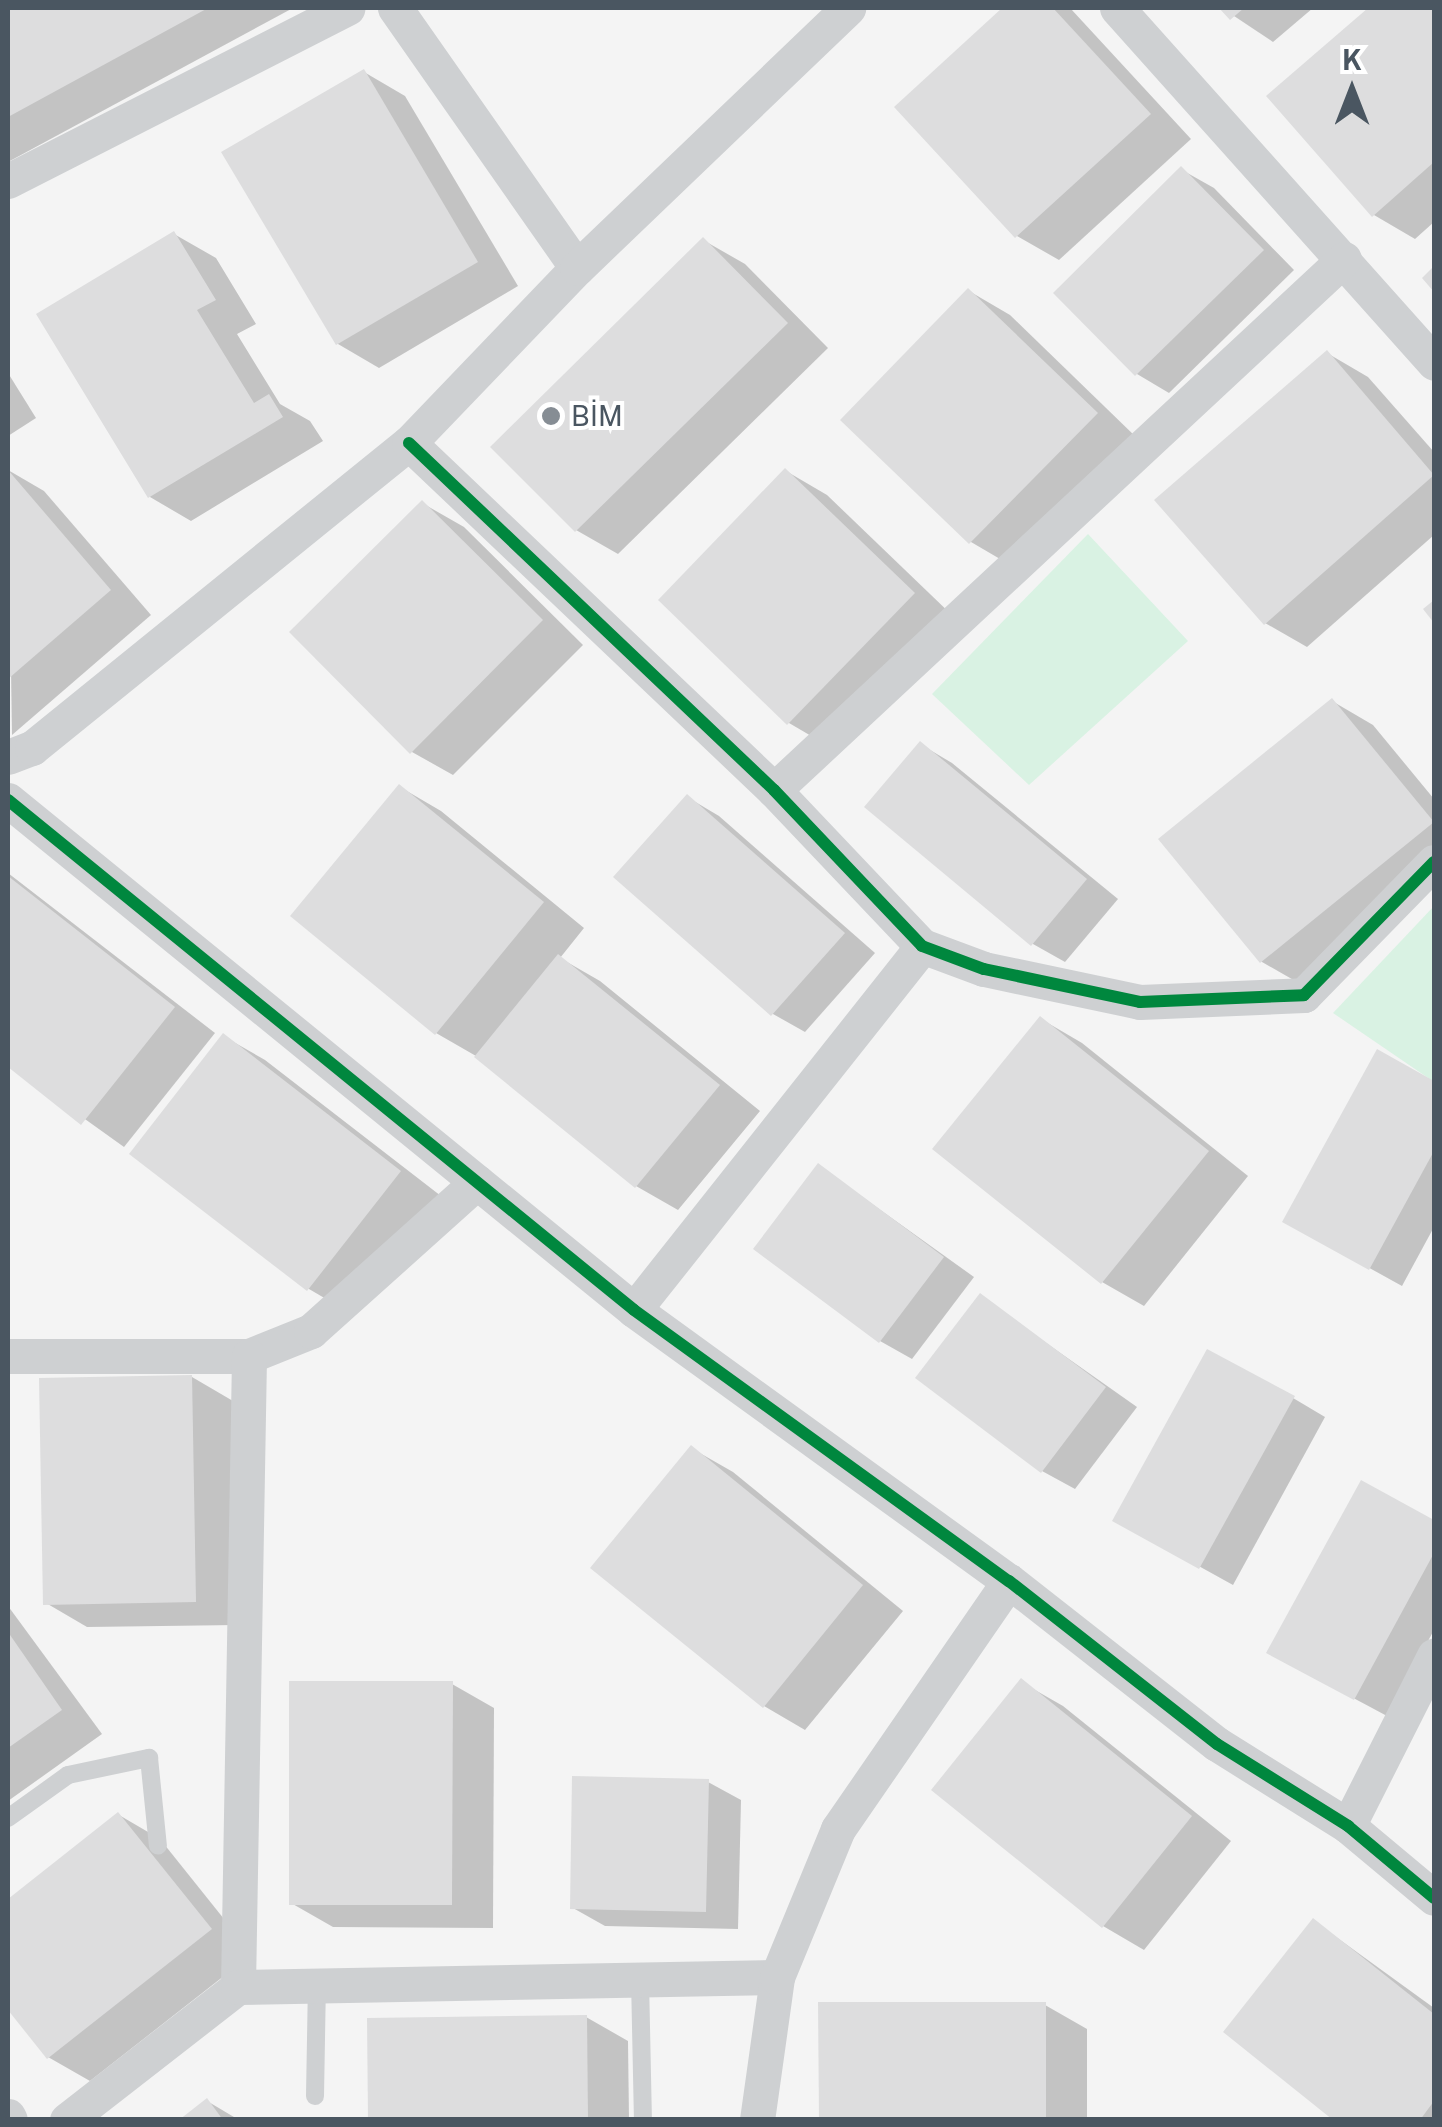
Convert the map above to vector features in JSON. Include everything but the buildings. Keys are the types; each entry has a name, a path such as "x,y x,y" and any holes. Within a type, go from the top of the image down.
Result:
{"street":[{"path":"8,181 347,8"},
{"path":"394,8 577,268"},
{"path":"8,756 32,748 409,443 577,268 848,8"},
{"path":"1117,8 1434,363"},
{"path":"774,790 1344,259"},
{"path":"409,443 774,790 922,946 984,970 1140,1002 1304,994 1434,862"},
{"path":"8,800 634,1310 1009,1581 1217,1744 1348,1826 1434,1898"},
{"path":"634,1310 922,946"},
{"path":"8,1356 249,1356 311,1331 476,1182"},
{"path":"238,1987 249,1356"},
{"path":"756,2120 777,1977 838,1828 1009,1581"},
{"path":"1348,1826 1434,1656"},
{"path":"67,2120 238,1987 777,1977"}],"lane":[{"path":"8,1818 68,1775 148,1758 158,1846"},
{"path":"640,1980 643,2120"},
{"path":"315,2096 316,1985"}],"green space":[{"path":"1088,534 1188,641 1029,785 932,694"},
{"path":"1434,906 1434,1082 1333,1013"}],"cycle path":[{"path":"409,443 774,790 922,946 984,969 1140,1002 1304,995 1434,862"},
{"path":"8,800 634,1310 1009,1581 1217,1744 1348,1826 1434,1898"}],"place":[{"name":"BİM","path":"551,416"}]}
